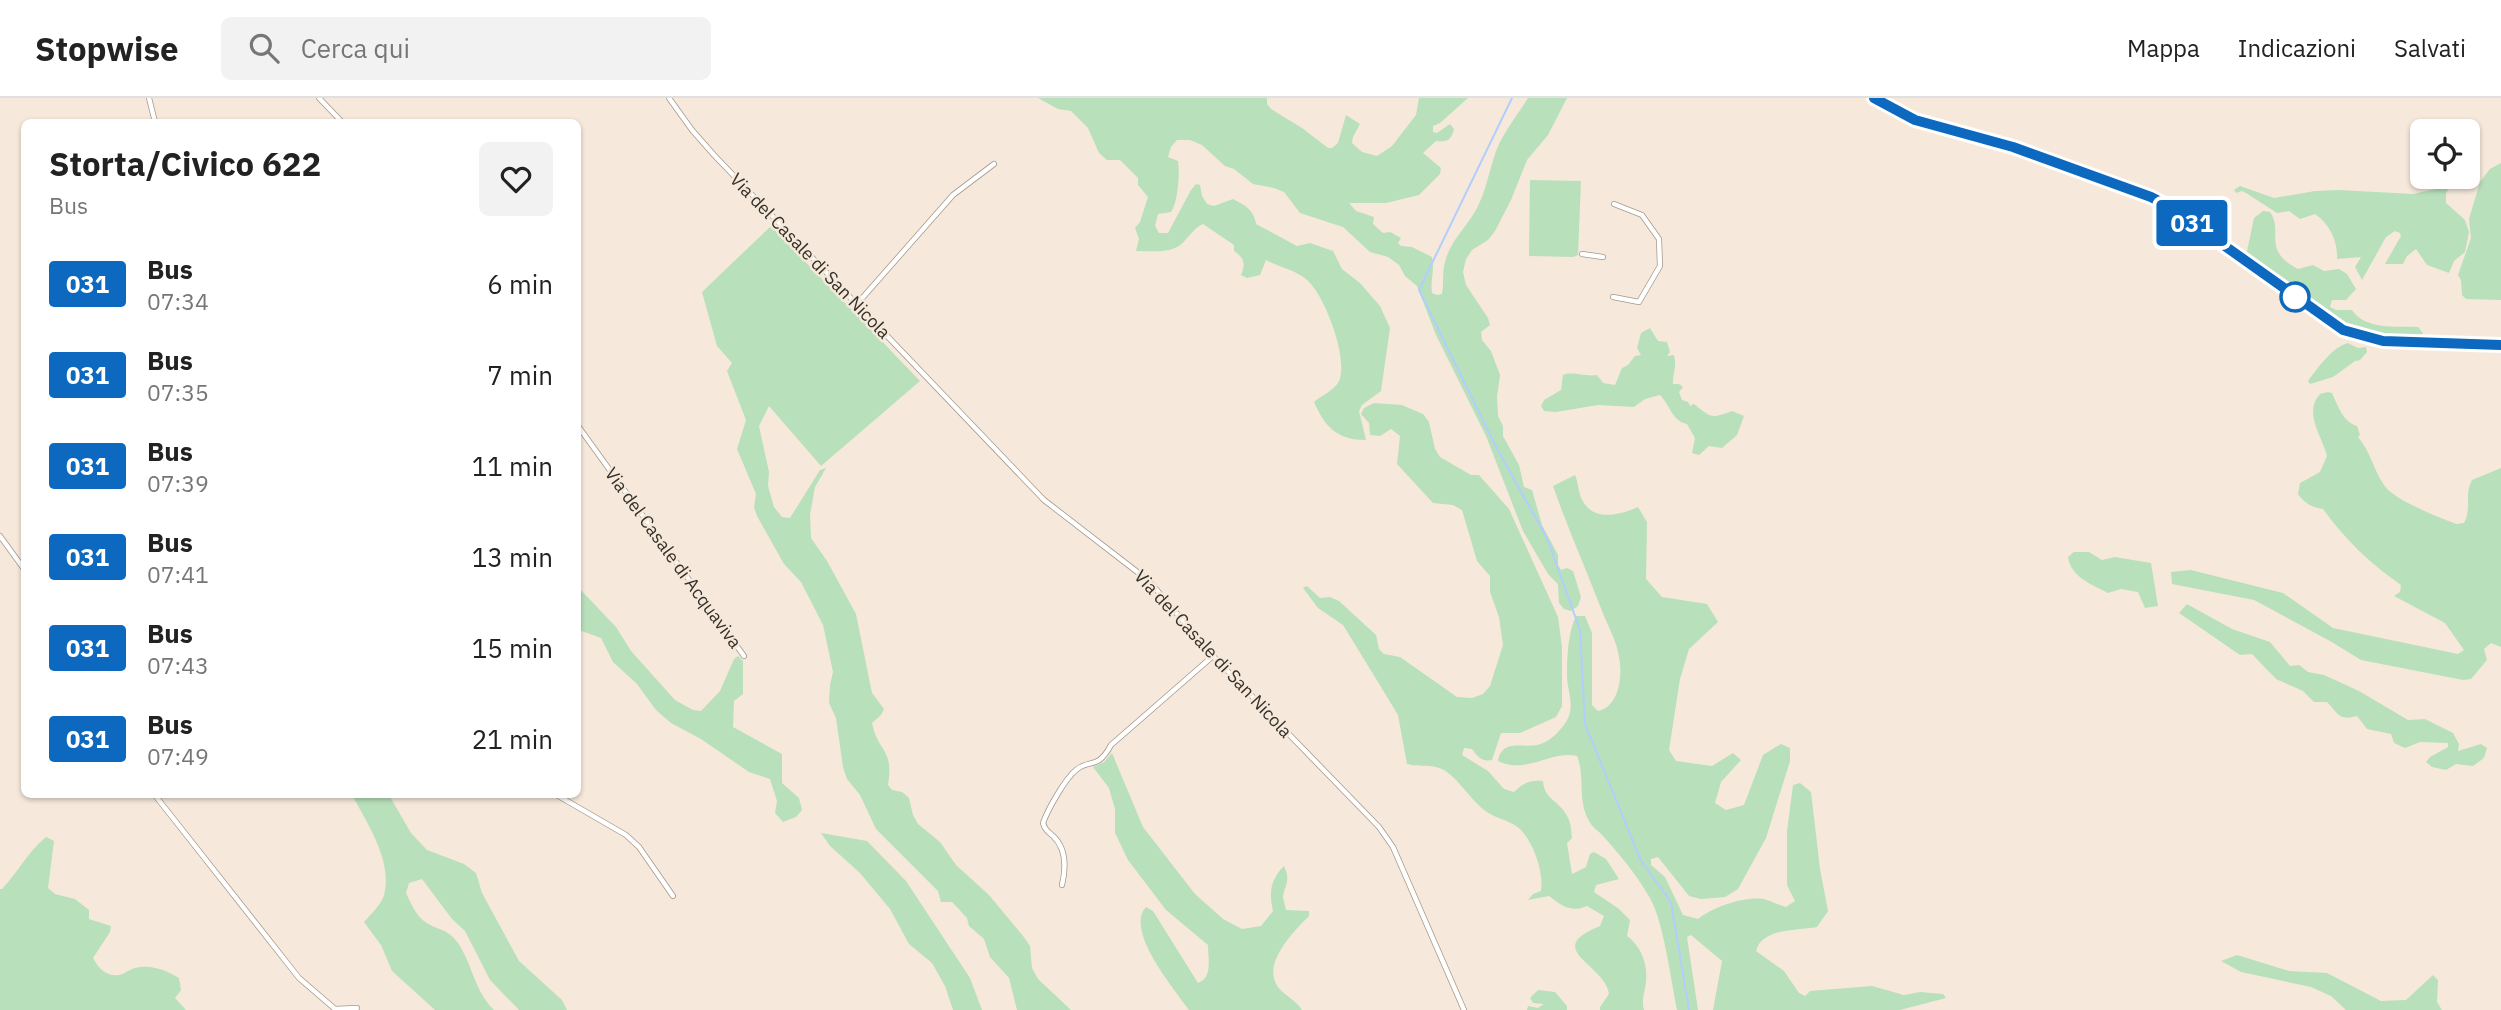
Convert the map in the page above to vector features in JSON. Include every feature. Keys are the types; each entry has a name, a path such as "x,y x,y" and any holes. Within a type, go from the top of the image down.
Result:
{"main road":[{"path":"1874,98 1915,120 2013,147 2151,197 2170,207 2343,330 2383,341 2501,345"}],"street":[{"path":"149,98 154,119"},
{"path":"318,98 339,119"},
{"name":"Via del Casale di San Nicola","path":"669,98 714,155 1044,500 1149,581 1213,656 1379,827 1393,847 1464,1010"},
{"path":"857,304 953,195 994,164"},
{"path":"1613,297 1639,302 1660,266 1661,254 1659,239 1642,215 1614,204"},
{"path":"1582,254 1603,257"},
{"name":"Via del Casale di Acquaviva","path":"581,430 744,656"},
{"path":"0,536 21,565"},
{"path":"1062,885 1065,872 1063,849 1055,837 1045,830 1043,823 1068,779 1076,769 1101,759 1111,745 1213,656"},
{"path":"157,798 299,978 335,1009 357,1008"},
{"path":"562,798 626,835 639,848 673,896"}],"green space":[{"path":"1038,98 1267,98 1271,109 1328,148 1338,143 1346,115 1360,124 1352,143 1362,152 1377,156 1392,146 1416,115 1419,98 1468,98 1433,126 1433,132 1437,133 1450,124 1454,129 1448,140 1436,141 1423,153 1441,168 1440,174 1419,195 1386,203 1349,203 1356,211 1374,217 1373,224 1383,233 1390,232 1401,238 1398,243 1401,246 1412,247 1432,257 1432,293 1437,295 1442,294 1447,254 1478,206 1499,144 1528,98 1567,98 1548,135 1527,160 1495,231 1488,240 1472,250 1466,259 1463,272 1466,285 1490,325 1481,332 1482,340 1491,351 1500,375 1497,397 1503,436 1519,465 1524,487 1532,490 1542,525 1558,555 1558,565 1561,570 1567,568 1573,571 1581,597 1578,606 1571,611 1564,609 1559,603 1558,584 1548,574 1523,531 1486,436 1436,335 1417,286 1405,276 1399,265 1388,257 1370,252 1343,227 1300,213 1284,192 1253,184 1234,169 1225,166 1202,145 1190,140 1177,140 1171,147 1168,157 1178,161 1178,188 1171,212 1158,214 1155,226 1159,233 1168,233 1191,190 1196,184 1200,185 1207,204 1214,206 1233,199 1248,208 1256,224 1297,246 1310,243 1333,251 1342,269 1360,283 1380,306 1390,328 1381,391 1362,405 1359,411 1366,440 1347,438 1328,425 1314,402 1339,381 1341,358 1333,327 1313,286 1297,273 1266,260 1260,275 1247,278 1241,275 1243,261 1234,251 1234,245 1203,224 1172,249 1136,251 1139,239 1135,228 1140,222 1148,197 1138,185 1138,178 1120,160 1107,160 1099,153 1088,128 1071,111 1058,109"},
{"path":"2501,163 2501,300 2466,299 2462,295 2458,275 2471,238 2469,219 2480,182 2490,169"},
{"path":"1530,180 1581,181 1578,255 1529,256"},
{"path":"2240,186 2274,198 2339,190 2413,194 2448,189 2446,203 2465,220 2469,232 2465,252 2454,261 2449,273 2427,265 2416,249 2407,256 2403,264 2385,264 2401,236 2395,231 2386,237 2362,280 2355,267 2361,257 2337,259 2332,234 2315,214 2300,219 2289,211 2277,213 2246,193 2236,193 2234,190"},
{"path":"2263,211 2270,212 2274,219 2277,248 2287,262 2298,269 2313,265 2324,271 2339,269 2347,274 2356,289 2346,300 2332,300 2330,307 2336,310 2352,310 2373,324 2418,327 2423,333 2418,340 2378,338 2345,328 2246,256 2254,218"},
{"path":"771,226 920,381 821,466 769,406 759,426 774,507 782,517 790,518 820,470 826,468 815,487 810,515 811,538 856,614 872,693 884,709 872,723 889,764 888,785 892,790 902,792 909,798 918,824 940,842 956,865 989,895 1023,936 1030,946 1032,968 1038,979 1071,1010 1017,1010 1009,978 990,957 984,939 969,926 967,918 952,902 941,902 938,891 876,829 860,795 847,779 836,718 829,703 833,672 823,625 801,582 784,564 757,516 754,507 756,494 737,449 746,420 727,371 732,363 717,346 702,292"},
{"path":"1650,328 1658,341 1667,342 1670,352 1667,356 1674,355 1673,384 1683,387 1679,392 1682,400 1690,406 1694,404 1712,416 1732,411 1744,416 1737,435 1722,448 1709,446 1699,455 1692,453 1695,438 1687,424 1678,420 1660,395 1645,399 1634,407 1598,405 1556,412 1544,411 1541,406 1544,400 1561,390 1563,375 1597,375 1603,383 1615,385 1622,368 1635,356 1641,355 1637,348 1641,333"},
{"path":"2348,343 2358,348 2366,347 2367,352 2360,360 2333,377 2310,384 2308,381 2326,359 2336,349"},
{"path":"2332,393 2345,417 2357,426 2360,435 2358,437 2384,485 2406,502 2428,513 2456,524 2464,523 2472,480 2501,468 2501,647 2491,643 2484,649 2487,660 2471,679 2463,680 2361,660 2254,600 2172,584 2171,572 2191,570 2283,593 2333,628 2458,654 2464,650 2445,623 2394,596 2400,592 2401,585 2359,550 2323,509 2309,504 2298,494 2300,483 2320,472 2327,456 2315,425 2313,409 2320,394"},
{"path":"1374,403 1402,405 1423,414 1429,422 1435,449 1440,457 1471,475 1479,475 1509,509 1558,617 1562,647 1562,706 1556,717 1520,733 1501,733 1492,760 1480,758 1472,749 1464,748 1462,755 1488,771 1504,789 1514,792 1527,783 1543,781 1546,792 1563,810 1570,823 1572,838 1567,843 1572,874 1586,867 1590,854 1594,852 1606,859 1619,879 1596,885 1594,892 1630,920 1627,936 1640,950 1646,969 1644,1010 1600,1010 1609,994 1598,974 1581,958 1576,950 1576,943 1583,935 1600,926 1604,916 1587,906 1576,909 1567,907 1549,896 1528,900 1541,891 1542,884 1537,859 1526,836 1514,824 1481,808 1444,770 1407,764 1398,715 1343,625 1318,608 1303,588 1307,586 1320,598 1330,597 1339,601 1376,635 1379,649 1384,654 1400,657 1457,697 1472,698 1483,694 1490,686 1503,645 1499,617 1490,592 1490,576 1477,561 1462,510 1453,505 1433,503 1397,464 1400,436 1391,429 1380,436 1370,435 1369,423 1361,414 1364,408"},
{"path":"1575,475 1582,500 1595,513 1610,515 1638,507 1647,522 1646,579 1662,597 1707,604 1718,622 1689,649 1680,679 1669,750 1676,761 1712,766 1733,753 1741,760 1721,782 1715,803 1726,810 1744,805 1763,755 1781,744 1790,748 1790,761 1766,838 1738,889 1725,897 1701,899 1689,896 1658,857 1651,859 1651,865 1665,877 1683,915 1698,919 1720,907 1747,899 1764,899 1786,907 1795,901 1787,885 1787,831 1793,785 1800,783 1811,792 1828,911 1817,927 1772,934 1759,944 1756,951 1784,971 1799,993 1805,996 1810,991 1872,986 1904,995 1920,992 1943,994 1946,998 1900,1010 1713,1010 1722,961 1691,935 1687,937 1698,1010 1677,1010 1656,911 1635,875 1586,816 1577,756 1558,756 1518,765 1498,761 1500,754 1508,747 1546,742 1566,722 1571,705 1567,675 1568,653 1571,629 1576,616 1585,616 1592,633 1592,705 1598,711 1605,708 1611,704 1618,690 1620,665 1616,646 1553,486"},
{"path":"2074,552 2089,552 2102,560 2115,557 2151,563 2158,606 2145,608 2138,592 2121,589 2108,593 2089,583 2077,575 2070,564 2068,557"},
{"path":"581,590 616,627 631,651 675,700 693,710 701,711 720,691 734,659 738,656 743,661 743,694 734,701 733,727 782,754 782,783 799,798 802,810 796,817 783,822 775,813 777,801 770,779 749,772 701,739 671,723 656,710 637,684 613,662 601,638 581,631"},
{"path":"2187,604 2232,629 2270,642 2290,666 2299,665 2308,672 2324,675 2359,691 2408,720 2425,719 2453,733 2459,744 2458,751 2481,744 2487,748 2484,758 2473,766 2456,764 2446,770 2432,767 2426,762 2448,747 2448,743 2420,742 2405,748 2394,743 2391,734 2367,729 2357,716 2342,717 2327,702 2314,702 2303,691 2276,679 2252,654 2240,655 2179,613"},
{"path":"1112,753 1143,827 1195,894 1223,919 1242,929 1261,926 1273,911 1272,887 1284,866 1287,879 1283,897 1286,910 1309,911 1309,916 1295,930 1276,958 1274,978 1278,987 1302,1010 1189,1010 1163,975 1141,930 1141,917 1146,907 1153,911 1198,983 1208,972 1208,945 1166,910 1128,860 1115,833 1115,809 1109,788 1093,767 1104,762"},
{"path":"354,798 391,798 411,833 427,850 464,864 476,873 482,893 519,961 562,1000 567,1010 519,1010 490,980 465,931 452,919 422,879 409,883 406,893 414,908 424,921 456,940 482,995 494,1010 435,1010 392,971 381,945 364,922 383,899 386,882 382,856"},
{"path":"821,833 867,841 906,881 970,978 982,1010 953,1010 945,986 932,963 909,944 890,909"},
{"path":"46,837 54,841 48,888 55,894 75,899 89,910 89,919 111,926 93,958 97,965 103,971 115,975 141,967 153,967 169,972 179,978 181,990 175,998 186,1010 0,1010 0,889"},
{"path":"2237,955 2289,971 2327,973 2381,1001 2406,1000 2433,975 2438,980 2437,1002 2442,1010 2346,1010 2331,996 2311,987 2241,972 2221,961"},
{"path":"1538,990 1555,992 1567,1006 1567,1010 1527,1010 1528,1006 1538,1008 1544,1004 1533,1003 1530,998"}],"waterway":[{"path":"1512,98 1419,290 1497,449 1547,538 1580,630 1585,724 1641,861 1671,902 1689,1010"}],"bus line":[{"name":"031","path":"1874,98 1915,120 2013,147 2151,197 2170,207 2343,330 2383,341 2501,345"}]}
